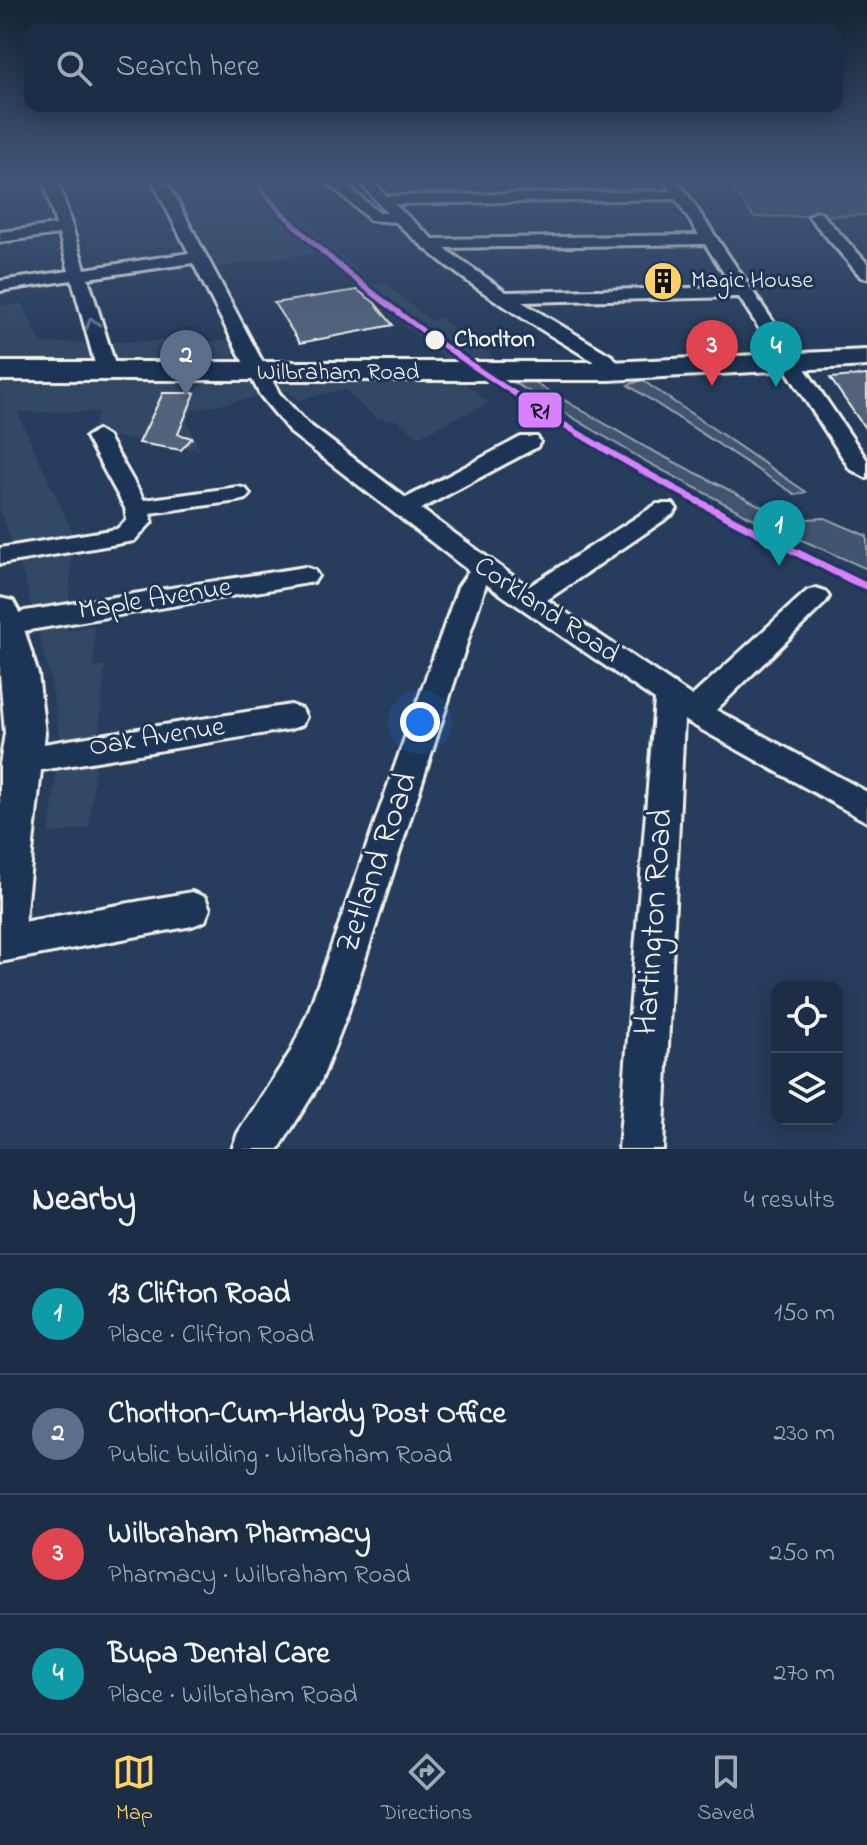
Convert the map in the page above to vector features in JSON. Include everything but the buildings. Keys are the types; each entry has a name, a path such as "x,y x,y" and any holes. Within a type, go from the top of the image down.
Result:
{"highway":[{"name":"Wilbraham Road","path":"0,371 615,371 867,358"}],"main road":[{"path":"0,928 24,760 12,713 19,674 2,618"}],"street":[{"path":"0,237 43,232"},
{"path":"65,232 107,371"},
{"name":"Corkland Road","path":"185,232 270,395 282,412 403,509 528,600 682,703 867,808"},
{"path":"412,232 425,244 502,297 605,360 615,371"},
{"path":"705,232 858,464 867,471"},
{"path":"830,232 867,273"},
{"path":"425,244 710,239"},
{"path":"0,286 198,257"},
{"path":"502,297 745,292"},
{"path":"0,556 125,536 140,522 137,508 97,437"},
{"path":"403,509 529,442"},
{"path":"137,508 238,494"},
{"path":"528,600 665,509"},
{"name":"Zetland Road","path":"254,1149 306,1066 327,1015 471,587 483,569"},
{"name":"Maple Avenue","path":"2,618 25,621 305,576"},
{"path":"682,703 816,597"},
{"name":"Hartington Road","path":"641,1149 682,703"},
{"name":"Oak Avenue","path":"24,760 291,717"},
{"path":"0,944 192,909"}],"shaded area":[{"path":"198,232 316,232 374,285 384,283 430,320 440,318 492,356 486,358 495,364 449,362 314,253 219,267"},
{"path":"22,303 41,343 231,340 235,360 218,363 0,362 0,306"},
{"path":"0,379 461,379 488,403 419,436 396,420 376,418 343,389 298,401 288,391 192,410 187,422 200,450 91,433 99,412 17,412 73,533 67,630 94,626 94,667 105,666 89,828 49,834 60,736 50,677 24,576 0,510"},
{"path":"642,380 806,492 796,495 628,385"},
{"path":"533,382 647,448 788,520 825,518 867,536 867,569 750,517 647,462 515,383"}],"transit line":[{"name":"R1","path":"300,232 382,301 457,356 570,429 687,496 867,587"}],"place":[{"name":"Magic House","path":"663,281"},
{"name":"Chorlton","path":"435,340"},
{"name":"Wilbraham Pharmacy","path":"712,386"},
{"name":"Bupa Dental Care","path":"776,387"},
{"name":"Chorlton-Cum-Hardy Post Office","path":"186,396"},
{"name":"13 Clifton Road","path":"779,566"}]}
